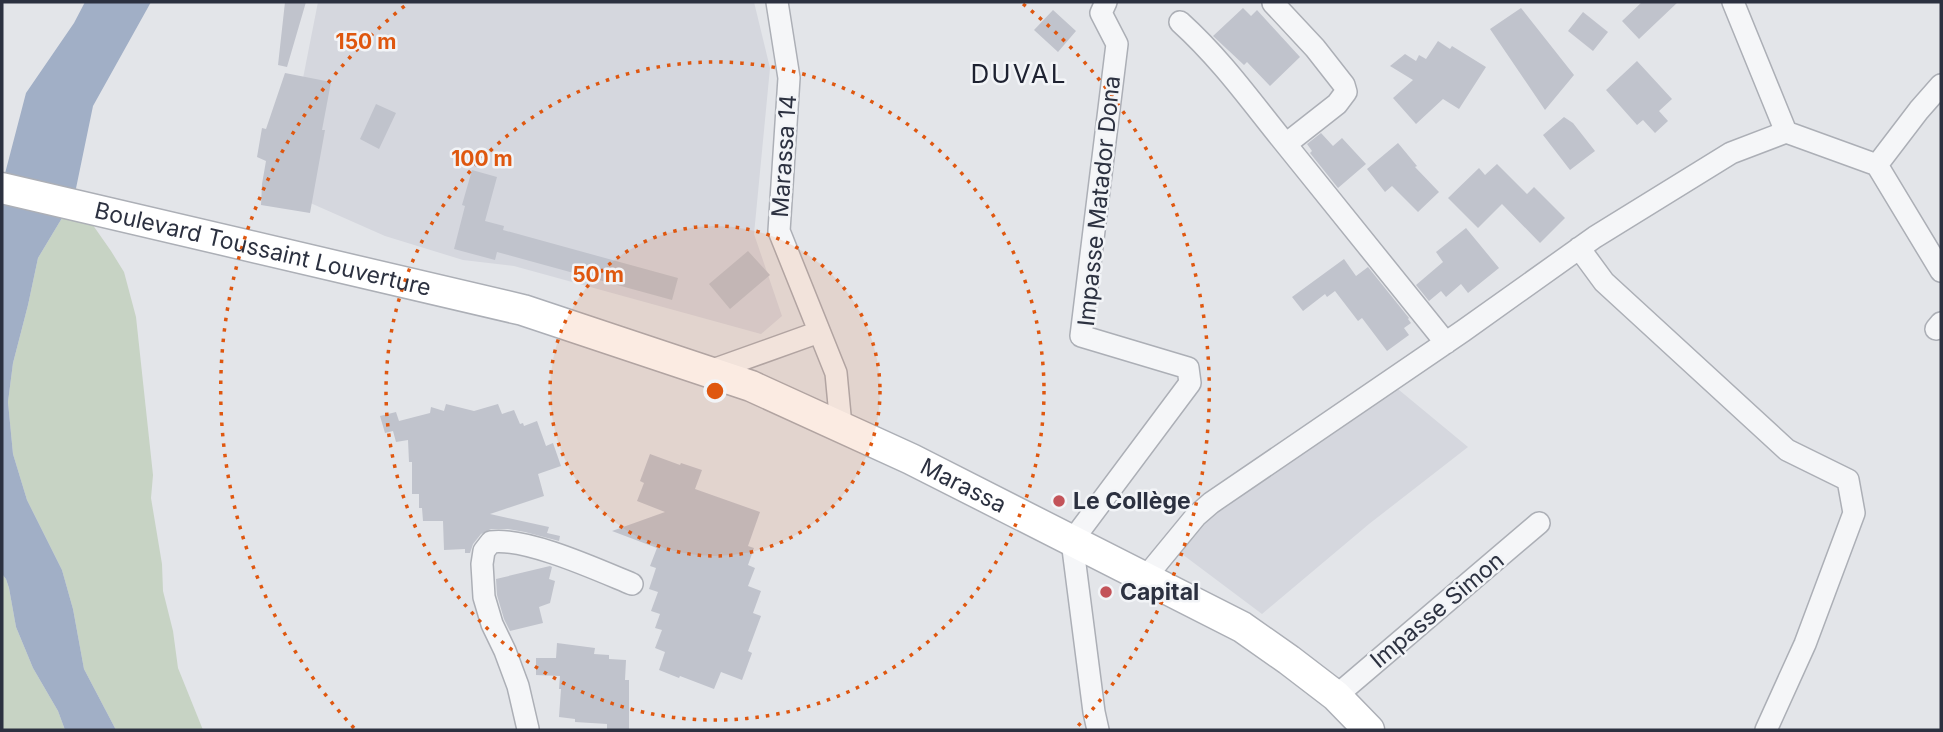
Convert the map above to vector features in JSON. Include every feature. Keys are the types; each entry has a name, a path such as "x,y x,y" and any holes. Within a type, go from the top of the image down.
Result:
{"main road":[{"name":"Boulevard Toussaint Louverture","path":"2,188 523,310"},
{"name":"Marassa","path":"523,310 751,386 911,459 1242,628 1336,696 1369,730"}],"street":[{"name":"Marassa 14","path":"777,2 789,78 779,231 836,373 841,426"},
{"name":"Impasse Matador Dona","path":"1072,541 1190,383 1188,368 1081,336 1117,44 1101,13 1106,2"},
{"path":"1733,2 1786,132"},
{"path":"1273,3 1315,48 1344,85 1346,92 1337,104 1286,144"},
{"path":"1180,22 1214,55 1446,343"},
{"path":"1877,165 1941,85"},
{"path":"1145,579 1196,516 1211,503 1446,343 1578,248 1731,153 1786,132 1877,165 1941,271"},
{"path":"1578,248 1604,282 1787,450 1848,480 1854,513 1805,644 1766,730"},
{"path":"710,371 819,332"},
{"name":"Impasse Simon","path":"1336,696 1539,523"},
{"path":"528,729 518,686 492,624 484,597 484,551 491,542 501,540 518,543 579,562 632,584"},
{"path":"1072,541 1098,730"}],"shaded area":[{"path":"318,2 754,2 770,68 754,234 782,316 761,334 514,266 463,260 385,236 281,190"},
{"path":"1393,385 1468,447 1369,524 1262,614 1178,551 1214,508"}],"green space":[{"path":"74,198 124,272 136,317 153,475 151,498 162,564 163,591 173,631 178,668 203,730 116,730 84,669 73,609 62,570 27,500 13,454 8,402 13,363 38,258"},
{"path":"2,574 9,588 16,627 33,668 58,711 65,730 2,730"}],"water":[{"path":"85,2 151,2 93,106 74,198 38,258 13,363 8,402 13,454 27,500 62,570 73,609 84,669 116,730 65,730 58,711 33,668 16,627 9,588 2,574 2,185 26,93 74,23"}],"building":[{"path":"285,2 306,2 287,67 278,65"},
{"path":"1642,2 1678,2 1639,39 1622,21"},
{"path":"1243,8 1251,16 1257,10 1300,57 1270,86 1247,62 1244,65 1213,36"},
{"path":"1521,8 1574,75 1545,110 1490,29"},
{"path":"1053,10 1076,31 1058,52 1034,30"},
{"path":"1583,12 1608,32 1593,51 1568,31"},
{"path":"1438,41 1450,49 1452,46 1486,67 1459,109 1443,99 1416,124 1393,98 1413,80 1390,66 1405,54 1416,61 1419,55 1426,59"},
{"path":"1637,61 1672,99 1659,111 1668,121 1655,133 1643,120 1637,125 1606,90"},
{"path":"285,73 331,82 310,213 261,205 266,161 257,157 262,128 266,129"},
{"path":"376,104 396,113 379,149 360,139"},
{"path":"1564,117 1573,123 1595,151 1570,170 1543,135"},
{"path":"1321,133 1333,146 1342,138 1366,164 1338,188 1310,153 1312,151 1307,144"},
{"path":"1398,143 1417,166 1415,167 1439,192 1418,212 1392,186 1385,192 1367,169"},
{"path":"1497,164 1527,194 1534,187 1565,218 1540,243 1502,204 1478,228 1448,198 1479,168 1485,175"},
{"path":"472,170 497,177 485,221 504,226 503,230 678,278 672,300 497,252 495,260 454,249"},
{"path":"1466,228 1499,268 1468,293 1461,284 1446,297 1441,291 1429,301 1416,285 1443,262 1436,252"},
{"path":"748,251 770,275 730,309 709,284"},
{"path":"1344,259 1356,276 1368,267 1409,318 1411,323 1404,328 1409,335 1387,351 1362,318 1358,321 1335,291 1327,297 1325,294 1303,311 1292,297"},
{"path":"446,404 474,411 498,404 502,414 514,410 520,424 523,423 524,426 537,421 546,446 553,443 561,466 538,474 544,496 490,514 549,527 547,533 560,536 559,541 508,529 491,529 481,534 470,553 465,553 465,549 444,550 443,521 423,521 419,494 412,494 412,462 409,462 408,440 396,442 393,431 385,433 380,416 396,412 399,421 430,413 431,407 444,411"},
{"path":"650,454 702,470 695,489 760,512 748,546 754,548 748,565 755,568 748,586 761,591 753,613 761,616 748,651 752,653 742,680 721,672 714,689 659,670 665,652 655,648 662,630 655,628 660,614 651,611 658,592 649,589 656,568 650,566 657,548 612,531 665,512 637,501 644,483 640,481"},
{"path":"550,566 549,579 555,581 550,603 539,607 543,623 510,631 497,595 496,579"},
{"path":"557,643 595,648 594,654 609,655 609,659 626,660 625,680 629,680 629,730 607,730 607,724 575,722 575,719 559,717 560,676 536,675 536,658 556,658"}],"place":[{"name":"Le Collège","path":"1059,501"},
{"name":"Capital","path":"1106,592"}],"district":[{"name":"DUVAL","path":"1019,73"}]}
